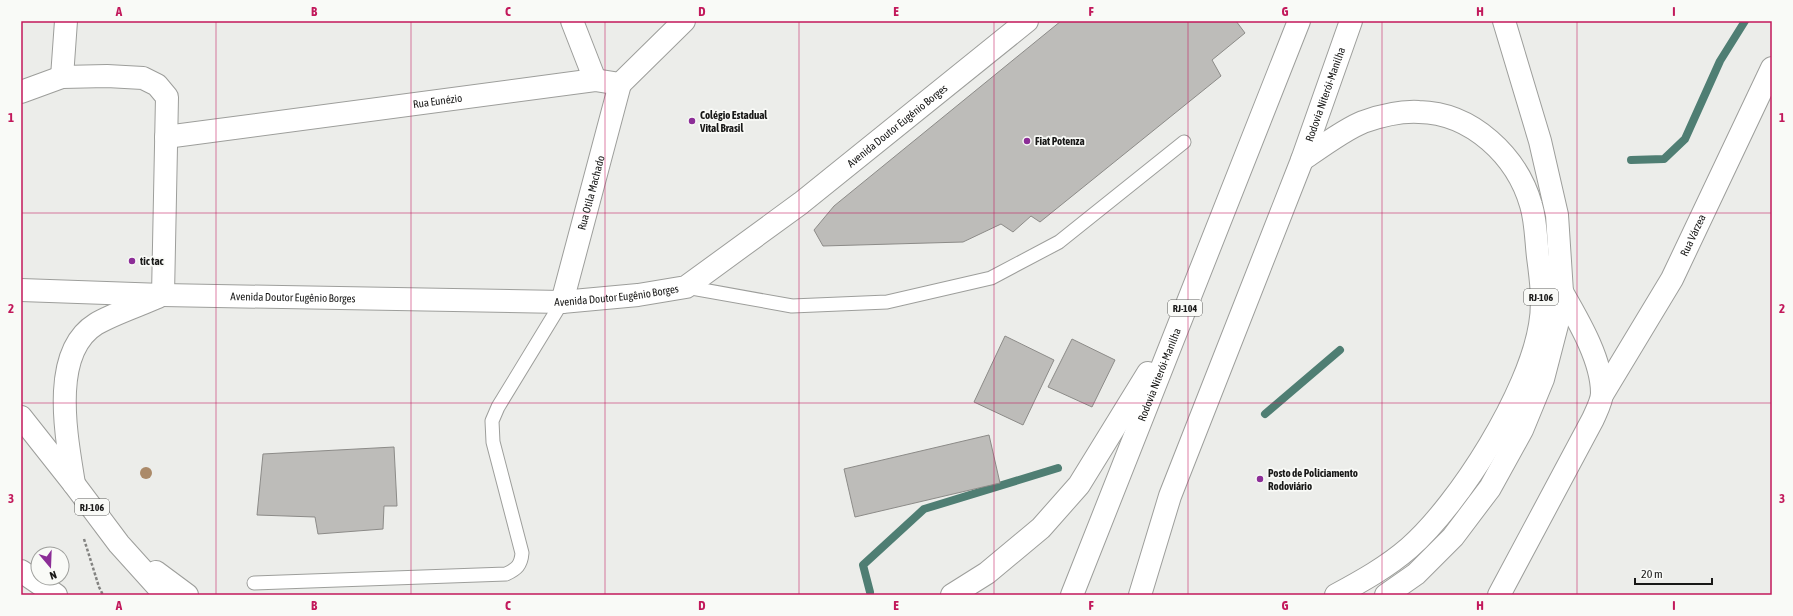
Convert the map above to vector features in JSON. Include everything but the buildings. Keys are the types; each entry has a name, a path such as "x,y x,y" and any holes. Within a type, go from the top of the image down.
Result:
{"main road":[{"path":"62,77 66,21"},
{"path":"572,21 595,80"},
{"path":"620,84 684,21"},
{"name":"Avenida Doutor Eugênio Borges","path":"21,290 162,295 562,302 686,287 802,202 1027,21"},
{"name":"Rodovia Niterói-Manilha","path":"1072,595 1300,21"},
{"name":"Rodovia Niterói-Manilha","path":"1140,595 1170,496 1302,160 1351,21"},
{"name":"RJ-106","path":"1386,595 1416,574 1453,537 1490,488 1522,430 1543,379 1557,325 1562,292 1557,215 1540,141 1504,21"},
{"name":"Rua Várzea","path":"1499,595 1593,419 1602,395 1672,278 1772,68"},
{"path":"21,92 62,77 143,78 157,85 167,97 162,295"},
{"name":"Rua Eunézio","path":"166,137 595,80 620,84"},
{"name":"Rua Otila Machado","path":"562,302 620,84"},
{"name":"RJ-106","path":"1302,160 1362,122 1392,115 1419,112 1449,117 1476,129 1499,149 1519,174 1531,206 1542,287 1540,325 1530,365 1504,419 1469,476 1443,512 1409,548 1373,576 1336,595"},
{"path":"1562,292 1578,320 1599,370 1602,395"},
{"name":"Avenida Doutor Eugênio Borges","path":"74,484 66,428 66,386 70,359 81,337 96,324 162,295"},
{"path":"952,595 987,573 1041,528 1079,485 1178,326"},
{"name":"Avenida Doutor Eugênio Borges","path":"21,417 119,544 165,595"},
{"path":"119,544 187,595"},
{"path":"21,571 56,595"}],"lane":[{"path":"686,287 792,306 886,302 991,278 1060,242 1184,142"},
{"path":"254,583 506,574 515,570 521,562 522,553 493,442 492,421 498,407 562,302"}],"path":[{"path":"83,537 103,595"}],"waterway":[{"path":"1631,160 1664,159 1685,139 1720,61 1745,21"},
{"path":"1265,414 1340,350"},
{"path":"870,592 863,565 924,509 1058,468"}],"place":[{"name":"Colégio Estadual Vital Brasil","path":"692,121"},
{"name":"Fiat Potenza","path":"1027,141"},
{"name":"tic tac","path":"132,261"},
{"name":"Posto de Policiamento Rodoviário","path":"1260,479"}]}
